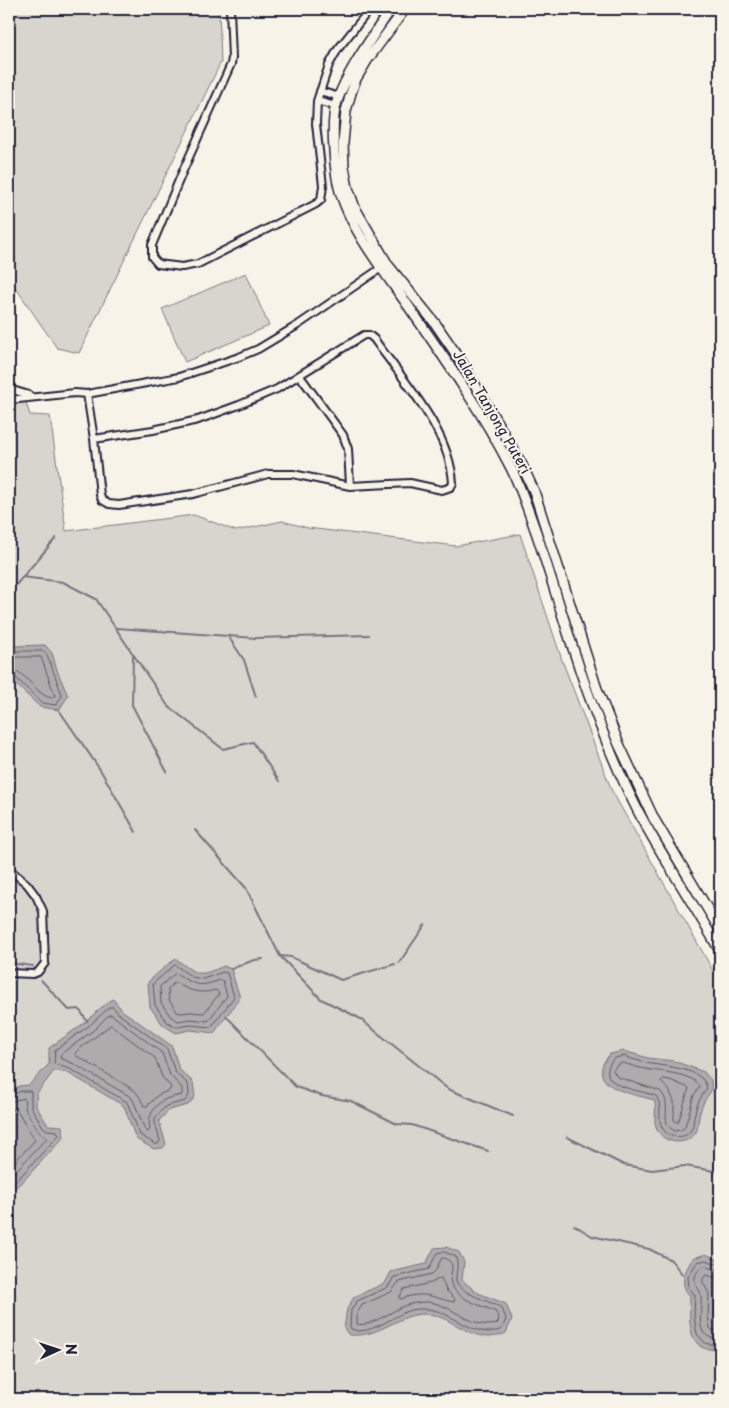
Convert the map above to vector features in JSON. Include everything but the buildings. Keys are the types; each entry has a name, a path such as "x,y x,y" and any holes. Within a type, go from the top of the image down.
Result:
{"street":[{"path":"230,9 231,64 152,246 152,257 156,262 165,266 182,267 198,264 321,200 323,186 316,124 317,100 338,49 370,9"},
{"name":"Jalan Tanjong Puteri","path":"392,9 345,82 337,102 335,146 337,178 342,196 350,215 451,368 510,467 524,497 588,692 631,797 720,951"},
{"name":"Jalan Tanjong Puteri","path":"405,9 368,59 356,79 351,93 344,143 344,167 348,188 385,266 435,323 461,361 521,463 534,491 597,689 618,742 654,819 720,930"},
{"path":"384,20 391,17 396,21"},
{"path":"320,91 337,102"},
{"path":"317,100 337,102"},
{"path":"337,178 343,176 344,167"},
{"path":"9,400 75,393 87,394 179,377 258,349 298,325 385,266"},
{"path":"87,394 100,495 102,500 109,504 119,505 193,494 268,474 293,474 350,486 410,484 442,490 452,487 453,477 447,453 437,430 372,336 364,335 276,389 198,420 153,430 94,439"},
{"path":"300,376 343,435 348,449 350,486"},
{"path":"9,389 37,396"},
{"path":"9,869 27,884 36,896 43,911 45,963 38,972 33,974 9,973"}],"shaded area":[{"path":"9,9 219,9 221,62 79,353 57,348 9,278"},
{"path":"246,273 269,326 185,362 162,309"},
{"path":"9,389 23,394 30,415 50,416 66,531 194,515 236,531 282,521 308,528 456,546 520,534 562,660 612,791 720,983 720,1399 9,1399"}],"water":[{"path":"9,642 15,646 45,645 52,653 68,696 59,710 40,707 9,678"},
{"path":"176,959 198,973 208,972 224,966 231,969 240,998 214,1033 190,1030 176,1033 163,1025 150,1007 148,982"},
{"path":"113,999 123,1011 172,1046 179,1069 193,1082 195,1097 188,1105 169,1110 159,1121 166,1144 163,1148 154,1149 136,1139 124,1106 68,1073 54,1071 37,1093 36,1106 48,1125 62,1126 64,1137 24,1180 9,1193 9,1092 19,1086 29,1085 49,1064 49,1048 87,1021"},
{"path":"624,1051 648,1058 674,1061 704,1072 711,1080 712,1090 702,1106 697,1131 692,1137 682,1142 676,1142 660,1135 656,1126 654,1100 620,1090 606,1082 602,1075 604,1062 610,1054"},
{"path":"446,1247 459,1252 464,1262 462,1280 478,1293 506,1304 512,1319 506,1333 495,1337 474,1334 446,1320 426,1314 407,1317 371,1333 349,1335 344,1329 347,1309 354,1297 385,1283 391,1272 426,1264 434,1248"},
{"path":"706,1254 720,1261 720,1377 715,1350 703,1348 698,1344 691,1332 690,1296 684,1286 685,1272 693,1258"}],"waterway":[{"path":"15,586 56,538"},
{"path":"22,577 63,582 96,599 168,706 223,749 253,742 279,781"},
{"path":"117,628 256,638 369,635"},
{"path":"228,636 244,660 256,697"},
{"path":"133,656 132,705 167,772"},
{"path":"59,710 101,771 136,832"},
{"path":"195,830 246,888 280,956 321,999 359,1018 448,1089 513,1116"},
{"path":"399,963 425,925"},
{"path":"280,956 291,957 341,980 395,964"},
{"path":"231,969 254,960 263,959"},
{"path":"9,963 33,966"},
{"path":"41,980 69,1010 79,1009 87,1021"},
{"path":"226,1016 296,1087 322,1096 351,1101 397,1124 412,1125 488,1151"},
{"path":"567,1137 624,1165 652,1170 685,1166 720,1172"},
{"path":"574,1225 592,1236 649,1249 671,1260 683,1275"}]}
